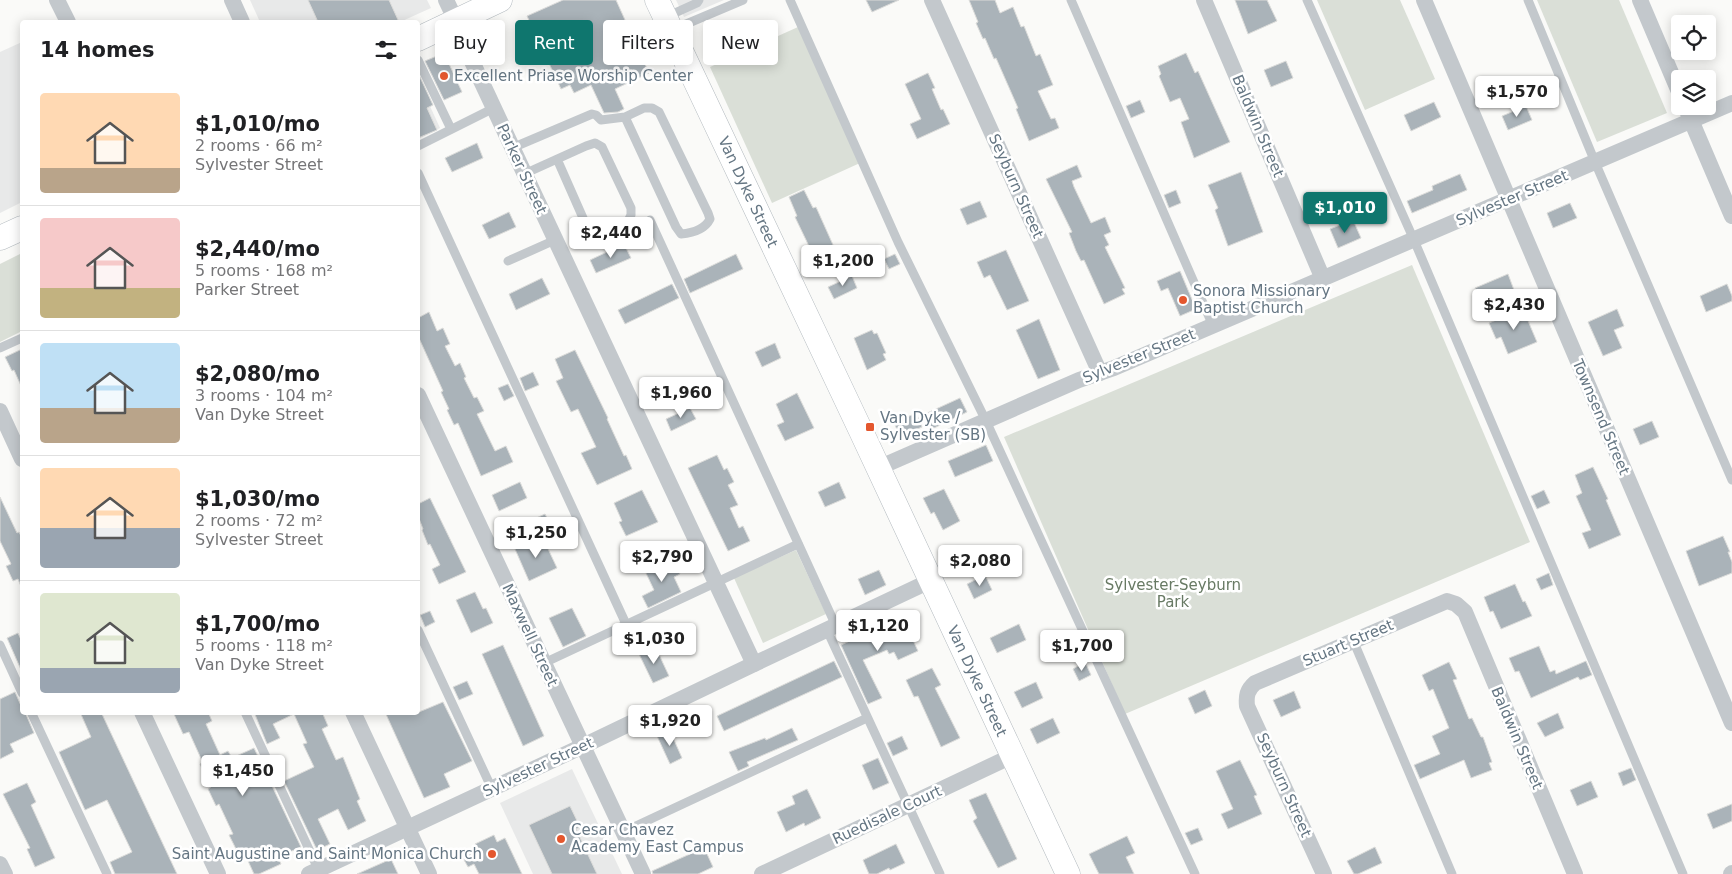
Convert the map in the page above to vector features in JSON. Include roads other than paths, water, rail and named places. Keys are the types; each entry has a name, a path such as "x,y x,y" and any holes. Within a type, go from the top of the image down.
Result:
{"main road":[{"path":"420,37 451,10 500,0"},
{"name":"Van Dyke Street","path":"664,16 1068,874"},
{"path":"0,238 20,229"}],"street":[{"path":"57,0 67,20"},
{"path":"233,0 240,20"},
{"name":"Seyburn Street","path":"932,0 1100,373"},
{"name":"Baldwin Street","path":"1204,0 1323,279"},
{"name":"Townsend Street","path":"1424,0 1732,723"},
{"path":"1640,0 1671,73"},
{"name":"Parker Street","path":"451,10 459,35 754,664"},
{"name":"Sylvester Street","path":"1716,107 1732,103"},
{"name":"Sylvester Street","path":"878,468 1079,380 1114,368 1595,162 1686,115"},
{"path":"1688,115 1732,216"},
{"name":"Maxwell Street","path":"420,399 643,874"},
{"path":"0,411 20,455"},
{"name":"Sylvester Street","path":"316,873 930,581"},
{"name":"Stuart Street","path":"1246,696 1249,688 1255,682 1442,602 1456,604"},
{"name":"Baldwin Street","path":"1456,604 1464,612 1575,874"},
{"name":"Seyburn Street","path":"1246,696 1247,706 1324,874"},
{"path":"143,715 218,874"},
{"path":"354,715 429,874"},
{"name":"Ruedisale Court","path":"762,874 1012,756"},
{"path":"0,864 5,874"}],"lane":[{"path":"664,16 697,3 699,0"},
{"path":"664,16 743,0"},
{"path":"790,0 898,242 986,421 1195,874"},
{"path":"1070,0 1213,326"},
{"path":"1307,0 1414,240 1683,874"},
{"path":"1528,0 1595,162 1732,480"},
{"path":"420,64 451,129"},
{"path":"420,145 494,108"},
{"path":"512,148 592,114 596,114 601,120 624,117 644,108 652,108 659,112 708,213 710,219 707,225 689,234 681,234 624,117"},
{"path":"524,174 557,159 586,146 595,143 602,147 631,208 631,215 628,221 600,234 593,232 587,227 557,159"},
{"path":"420,177 626,624"},
{"path":"650,220 798,544 867,718 940,874"},
{"path":"508,261 555,240"},
{"path":"0,348 20,339"},
{"path":"544,663 798,544"},
{"path":"420,634 492,789"},
{"path":"1353,640 1452,874"},
{"path":"0,645 20,690"},
{"path":"32,715 107,874"},
{"path":"246,715 316,873"},
{"path":"623,832 867,718"}],"place":[{"name":"Excellent Priase Worship Center","path":"444,76"},
{"name":"Sonora Missionary Baptist Church","path":"1183,300"},
{"name":"Van Dyke / Sylvester (SB)","path":"870,427"},
{"name":"Cesar Chavez Academy East Campus","path":"561,839"},
{"name":"Saint Augustine and Saint Monica Church","path":"492,854"}],"park label":[{"name":"Sylvester-Seyburn Park","path":"1173,594"}]}
